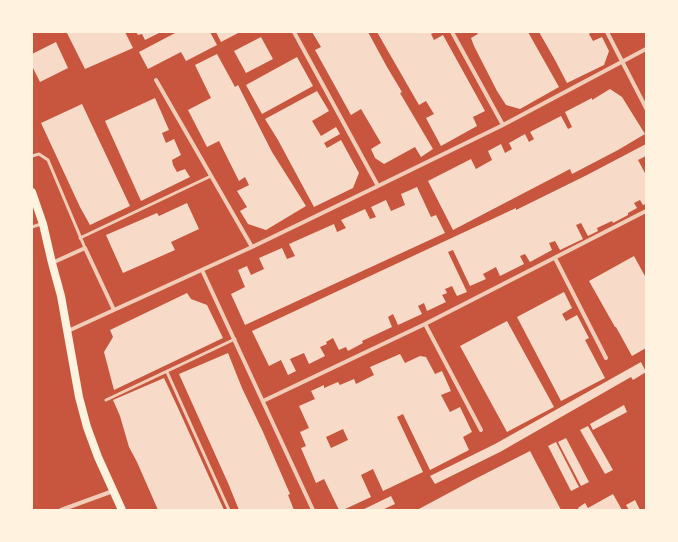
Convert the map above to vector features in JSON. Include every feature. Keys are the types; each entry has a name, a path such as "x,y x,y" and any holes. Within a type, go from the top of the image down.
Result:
{"main road":[{"path":"32,192 43,224 61,296 79,397 98,456 122,510"}],"street":[{"path":"294,32 378,186"},
{"path":"452,32 503,125"},
{"path":"607,32 646,108"},
{"path":"68,331 252,247 378,186 503,125 646,49"},
{"path":"156,80 252,247"},
{"path":"263,401 425,324 646,212"},
{"path":"52,264 85,248 114,310"},
{"path":"555,258 606,358"},
{"path":"202,270 313,510"},
{"path":"425,324 481,430"},
{"path":"61,510 113,491"}],"lane":[{"path":"32,156 39,154 48,160 85,248"},
{"path":"80,238 211,176"},
{"path":"32,228 43,224"},
{"path":"106,400 235,339"},
{"path":"167,372 229,510"}],"building":[{"path":"125,32 133,48 85,69 67,33"},
{"path":"136,32 161,32 145,40 142,34 138,35"},
{"path":"177,32 210,32 217,45 186,61 181,52 148,69 139,52"},
{"path":"216,32 240,32 221,42"},
{"path":"312,32 368,32 402,92 400,93 433,149 421,157 415,147 384,164 375,158 371,149 381,143 361,109 351,115 315,50 321,47"},
{"path":"377,32 435,32 431,34 434,40 443,35 485,111 473,117 477,126 441,146 426,118 434,114 426,101 419,105"},
{"path":"476,32 528,32 559,87 520,109 506,105 497,91 474,46 471,38 478,34"},
{"path":"539,32 592,32 589,34 593,41 602,37 609,51 604,65 567,83"},
{"path":"261,37 273,59 246,73 234,51"},
{"path":"56,42 68,68 40,82 32,66 32,54"},
{"path":"217,54 235,87 238,85 272,152 306,206 266,230 248,224 240,211 247,207 237,191 249,185 245,177 239,181 219,141 207,147 188,110 211,98 195,65"},
{"path":"297,57 313,86 262,114 246,85"},
{"path":"610,89 622,97 645,134 572,174 570,169 453,230 428,181 471,159 476,169 492,160 488,151 501,144 505,153 512,149 509,143 525,134 529,142 534,139 530,132 561,116 568,129 572,127 565,112 592,98 592,100"},
{"path":"317,91 329,111 312,121 321,136 336,127 340,134 324,143 327,148 341,140 359,173 353,188 314,207 265,119"},
{"path":"155,98 169,130 162,133 166,143 174,139 181,155 172,160 173,165 177,172 185,169 190,177 141,201 105,121"},
{"path":"82,104 130,206 90,225 80,207 41,123"},
{"path":"646,144 646,156 638,160 646,175 646,204 643,205 640,200 634,203 637,208 628,213 628,215 613,223 612,221 597,228 598,231 588,236 581,223 576,225 583,239 560,250 555,241 549,243 552,250 530,262 525,254 520,256 524,264 500,276 496,267 483,274 486,279 470,286 453,250 448,252 467,292 457,296 452,286 445,289 447,293 442,295 446,302 427,311 424,303 418,306 422,314 398,325 393,314 388,317 392,327 362,341 363,343 348,351 346,347 339,350 333,338 326,342 327,344 320,347 325,356 309,364 304,353 290,359 296,371 288,375 281,360 269,366 252,331 516,208 516,210"},
{"path":"417,187 431,217 436,215 445,233 245,325 231,294 245,287 238,270 247,266 251,275 264,269 259,258 282,248 287,259 295,256 289,244 334,224 337,232 346,228 341,220 365,209 370,219 376,217 371,207 386,200 391,211 405,205 401,194"},
{"path":"187,203 199,229 171,242 175,250 123,273 106,235 157,213 159,216"},
{"path":"634,256 646,278 646,348 632,356 589,281"},
{"path":"564,292 572,308 562,314 566,321 577,315 589,338 585,340 605,378 561,401 517,317"},
{"path":"187,293 191,299 207,305 223,338 114,390 104,352 113,337 110,330"},
{"path":"507,321 554,407 507,432 460,346"},
{"path":"228,353 242,388 290,494 288,495 294,510 239,510 179,374"},
{"path":"400,354 405,363 420,356 426,357 435,374 442,371 451,391 441,395 450,412 460,407 472,432 463,437 469,450 430,470 403,414 397,417 423,472 383,491 373,469 361,475 371,497 343,510 339,510 324,479 316,483 301,448 306,446 300,432 309,428 299,406 315,399 311,391 324,385 324,388 338,382 340,385 354,379 356,384 374,375 370,367","holes":["343,429 348,440 331,448 326,437"]},
{"path":"641,362 646,372 633,380 631,377 500,452 435,484 430,476 495,444"},
{"path":"164,378 224,510 158,510 129,447 120,416 113,400"},
{"path":"624,405 627,412 593,430 590,424"},
{"path":"588,426 613,470 605,474 580,430"},
{"path":"566,438 589,482 581,486 558,442"},
{"path":"556,442 579,487 571,491 548,446"},
{"path":"530,451 561,510 417,510 473,480"},
{"path":"613,494 622,510 579,510 578,508 585,503 588,508"},
{"path":"391,496 395,504 382,510 362,510"},
{"path":"635,500 640,510 629,510 626,505"}]}
